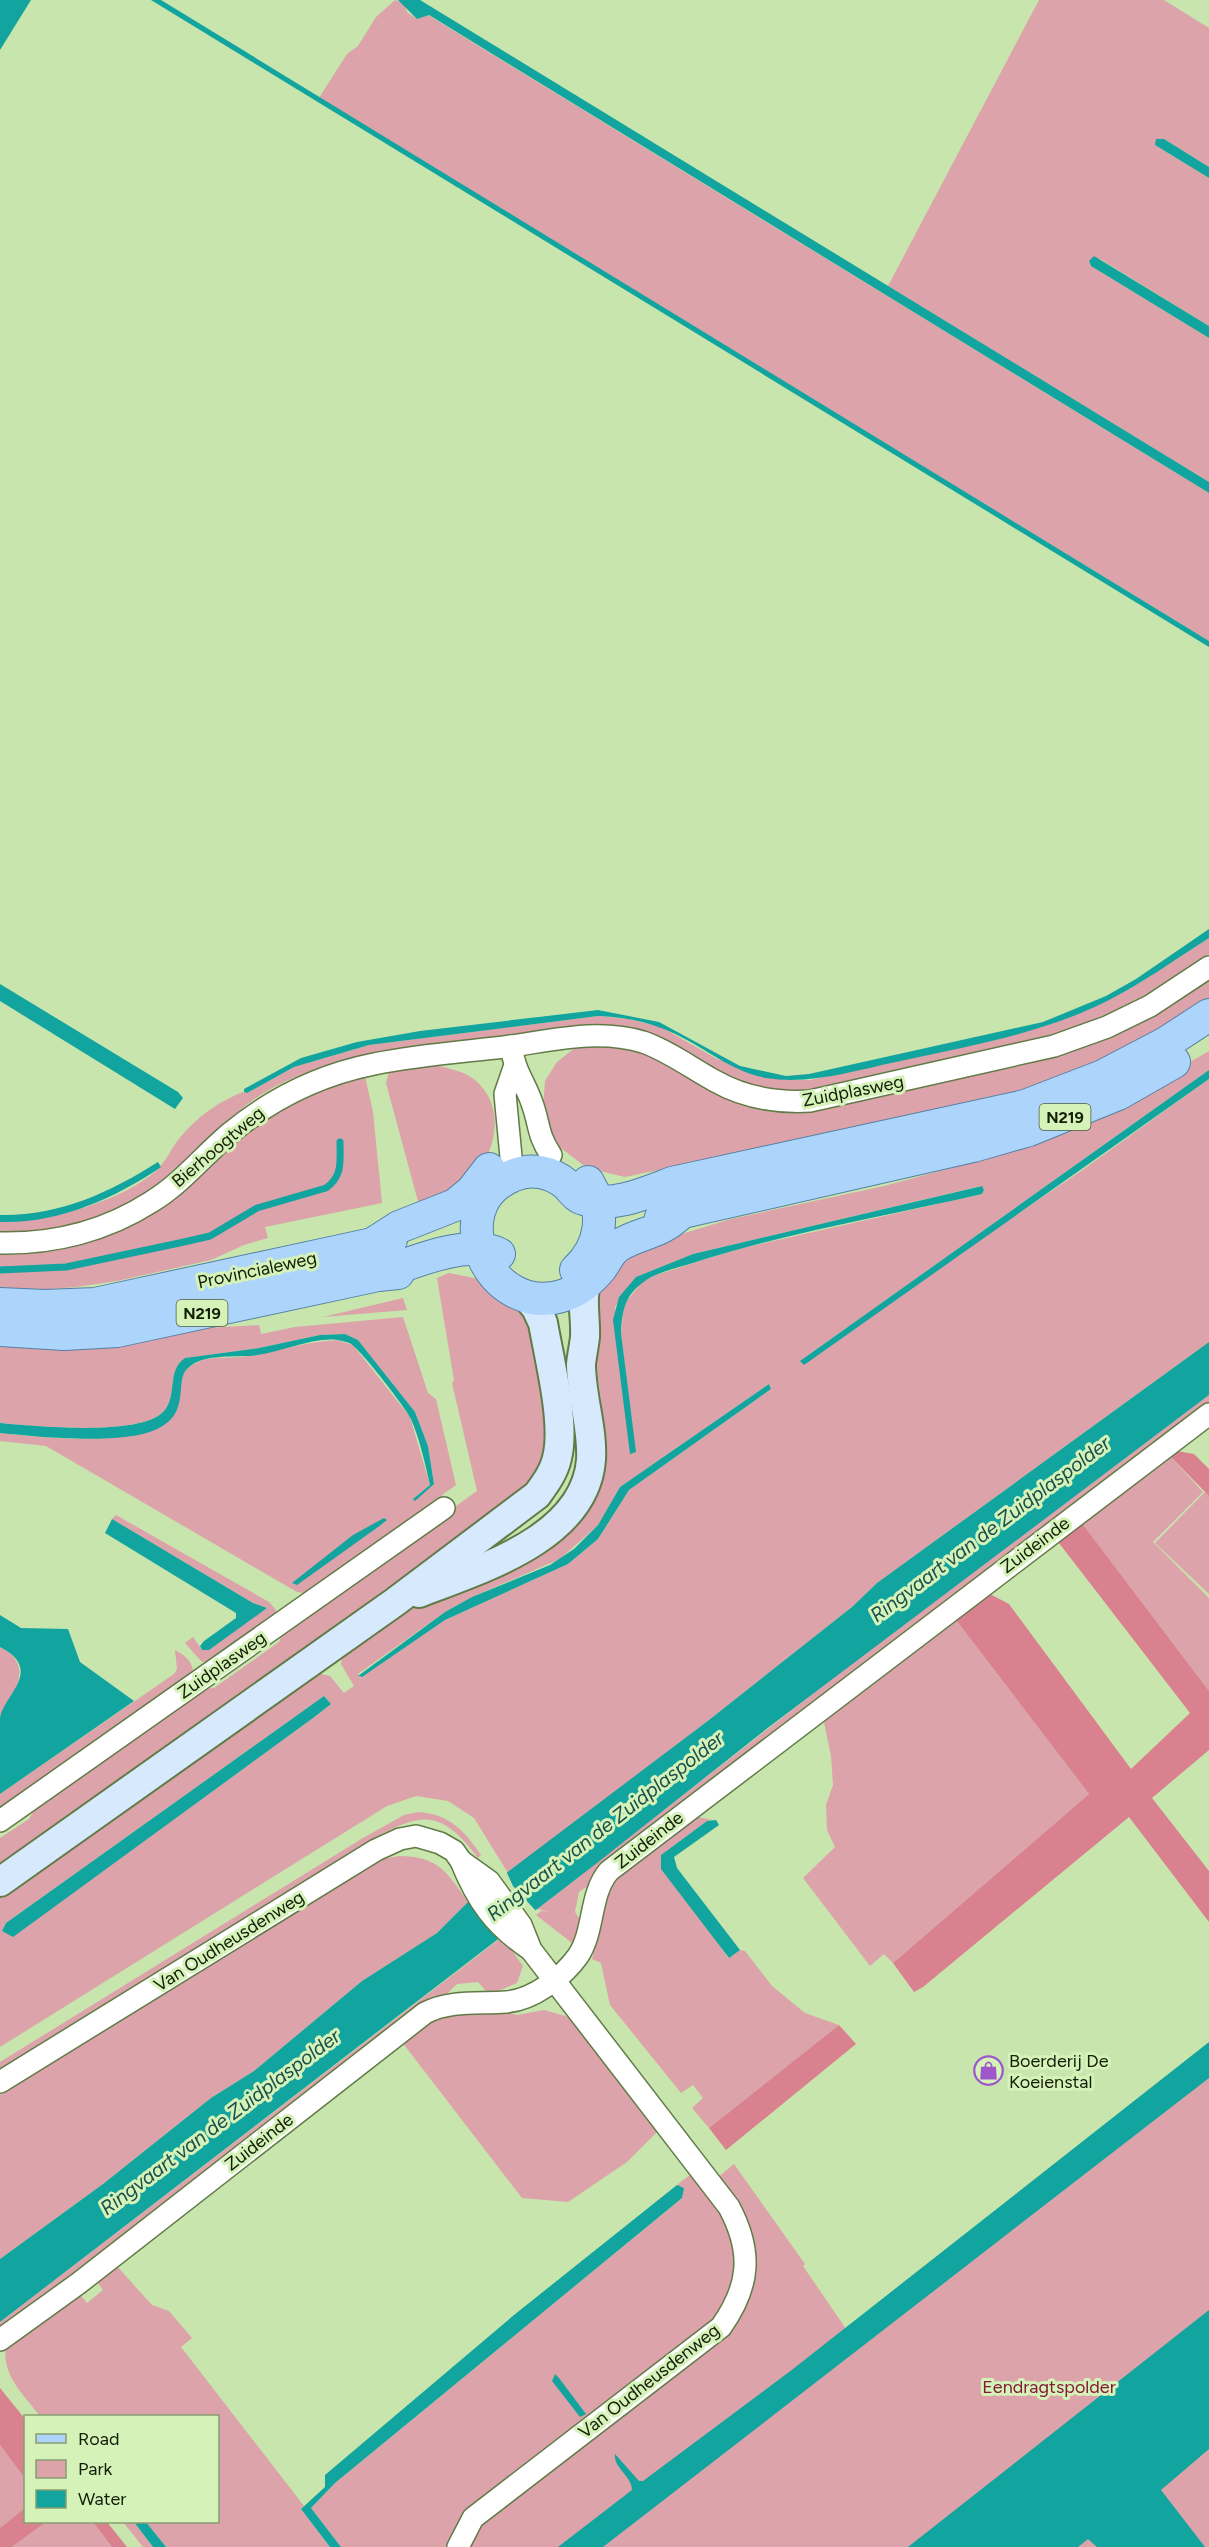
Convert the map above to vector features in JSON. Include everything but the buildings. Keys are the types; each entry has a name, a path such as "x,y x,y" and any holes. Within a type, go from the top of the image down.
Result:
{"main road":[{"name":"N219","path":"511,1166 552,1175 576,1195 599,1185 672,1183 1025,1106 1103,1076 1166,1043 1209,1015"},
{"name":"N219","path":"484,1260 496,1252 514,1270 530,1278 576,1282 602,1267 603,1248 619,1245 669,1224 681,1213 962,1149 1029,1130 1118,1094 1174,1062 1209,1038"},
{"name":"N219","path":"526,1296 506,1286 484,1260 477,1233 478,1197 486,1172 511,1166 531,1153 551,1155 569,1164 591,1190"},
{"path":"591,1190 600,1218 603,1248"},
{"name":"Provincialeweg","path":"0,1304 52,1306 95,1304 370,1245 399,1227 478,1197"},
{"name":"Provincialeweg","path":"0,1329 64,1334 117,1331 378,1275 457,1265 478,1266 484,1260"},
{"path":"395,1602 453,1580 543,1537 573,1509 584,1491 591,1460 581,1365 585,1335 582,1295 576,1282 547,1298 526,1296"},
{"path":"0,1882 395,1602 444,1562 512,1516 537,1495 549,1478 558,1457 556,1400 543,1323 536,1308 526,1296"}],"street":[{"name":"Zuidplasweg","path":"511,1046 578,1036 622,1037 664,1051 734,1091 770,1101 810,1101 1054,1046 1107,1027 1150,1006 1209,967"},
{"path":"511,1046 514,1068 532,1103 539,1138 551,1155"},
{"name":"Bierhoogtweg","path":"0,1243 60,1238 90,1231 118,1220 150,1203 180,1181 228,1135 258,1112 290,1092 326,1076 376,1063 511,1046"},
{"path":"511,1166 505,1094 514,1068"},
{"name":"Zuideinde","path":"0,2340 79,2283 425,2013 440,2006 518,2000 554,1980 577,1957 587,1938 599,1888 609,1871 1209,1414"},
{"name":"Zuidplasweg","path":"0,1821 444,1508"},
{"name":"Van Oudheusdenweg","path":"0,2082 376,1850 400,1839 416,1836 441,1843 454,1851 729,2207 740,2227 745,2247 743,2285 738,2300 721,2327 473,2518 458,2547"}],"green space":[{"path":"395,0 404,3 407,12 417,19 428,15 1209,493 1209,641 319,98 347,54 358,46 376,17"},
{"path":"1039,0 1164,0 1209,28 1209,167 1164,139 1155,145 1209,178 1209,326 1100,259 1089,261 1091,266 1209,338 1209,482 888,286"},
{"path":"1209,938 1209,954 1168,982 1117,1011 1050,1036 810,1092 772,1089 749,1084 714,1069 663,1039 635,1031 594,1025 406,1047 364,1055 285,1081 263,1093 158,1185 116,1209 71,1225 0,1233 0,1222 39,1219 61,1214 84,1208 125,1191 158,1169 185,1132 224,1101 243,1092 247,1093 294,1067 369,1045 598,1016 629,1019 661,1027 717,1059 788,1080 810,1080 967,1046 1072,1016 1136,985"},
{"path":"1209,978 1209,1005 1058,1087 625,1177 587,1168 553,1142 543,1108 545,1081 557,1062 576,1047 601,1046 637,1051 665,1063 735,1102 759,1109 791,1112 817,1110 1019,1066 1082,1047 1110,1036"},
{"path":"1209,1051 1209,1070 800,1361 1081,1171 1209,1079 1209,1342 877,1583 852,1607 709,1720 508,1873 474,1818 448,1801 416,1796 387,1806 0,2047 0,1898 317,1673 330,1676 344,1693 354,1686 341,1664 343,1654 400,1615 457,1587 598,1487 604,1448 603,1427 589,1319 590,1309 612,1267 642,1246 731,1219 884,1186 996,1156 1045,1138 1126,1099","holes":["981,1186 984,1190 982,1194 738,1249 656,1275 642,1282 624,1304 621,1333 635,1454 615,1307 636,1277 693,1254","769,1384 771,1389 629,1490 598,1539 568,1564 445,1620 360,1678 358,1674 445,1612 472,1597 560,1559 598,1525 620,1487","324,1696 331,1704 13,1936 2,1931 6,1923"]},
{"path":"437,1065 467,1074 486,1092 495,1119 494,1134 484,1162 465,1185 420,1209 386,1083 389,1072"},
{"path":"365,1076 373,1112 382,1203 265,1227 268,1238 244,1245 211,1260 117,1281 0,1293 0,1254 61,1249 91,1241 294,1101"},
{"path":"449,1273 479,1279 513,1301 533,1327 549,1422 548,1454 525,1496 0,1868 0,1838 29,1819 39,1802 201,1689 214,1688 279,1642 285,1628 477,1491 452,1383 454,1380 437,1278"},
{"path":"403,1298 407,1310 323,1317"},
{"path":"403,1317 428,1393 436,1399 456,1485 442,1495 444,1499 311,1594 297,1592 46,1446 0,1441 0,1433 90,1439 139,1434 158,1427 172,1416 178,1404 184,1374 196,1363 211,1358 239,1357 337,1340 353,1345 410,1417 430,1485 413,1499 434,1484 428,1446 415,1412 358,1340 345,1334 320,1335 259,1348 185,1358 176,1370 171,1398 164,1411 152,1419 134,1424 86,1428 0,1423 0,1339 259,1325 261,1334 295,1327"},
{"path":"1209,1395 1209,1404 1032,1535 605,1863 591,1884 579,1892 575,1912 581,1921 572,1943 536,1915 541,1911 549,1912 537,1909 855,1661"},
{"path":"1169,1455 1203,1492 1153,1542 1209,1598 1209,1691 1081,1522"},
{"path":"1205,1492 1209,1496 1209,1594 1155,1543"},
{"path":"116,1515 269,1602 276,1610 276,1620 209,1664 201,1661 185,1643 193,1637 202,1650 267,1608 253,1603 112,1519"},
{"path":"953,1616 1089,1794 893,1963 884,1954 870,1966 803,1878 835,1847 827,1830 826,1805 833,1785 831,1756 824,1722"},
{"path":"0,1647 11,1654 17,1662 19,1679 0,1716"},
{"path":"175,1650 188,1660 193,1674 0,1814 0,1794 174,1674 177,1669"},
{"path":"418,1812 439,1816 455,1825 481,1855 478,1858 452,1829 440,1822 415,1821 385,1832 0,2069 0,2062 363,1838 404,1815"},
{"path":"693,1816 713,1820 707,1821 661,1855 728,1958 740,1950 745,1951 772,1986 805,2013 839,2025 709,2128 692,2108 703,2098 693,2085 681,2093 610,2005 601,1963 592,1959 610,1885 618,1874"},
{"path":"399,1856 423,1859 440,1868 454,1882 468,1902 437,1933 362,1981 254,2071 211,2098 103,2184 0,2259 0,2095 383,1859"},
{"path":"502,1937 523,1966 517,1983 496,1992 487,1992 478,1982 457,1984 447,1994 425,2001 0,2329 0,2322"},
{"path":"544,2010 569,2017 658,2131 627,2162 568,2202 522,2198 402,2042 442,2014 505,2012 517,2015"},
{"name":"Eendragtspolder","path":"1209,2058 1209,2547 341,2547 311,2508 335,2483 682,2198 683,2188 677,2185 691,2174 703,2190 734,2164 805,2264 803,2266 853,2339"},
{"path":"115,2264 152,2305 169,2311 192,2338 181,2347 304,2506 301,2509 330,2547 166,2547 147,2523 219,2523 219,2415 39,2415 10,2375 5,2356 6,2346 78,2292 87,2303 103,2290 96,2280"},
{"path":"0,2445 24,2475 24,2509 0,2528"},
{"path":"45,2523 94,2523 112,2547 12,2547"},
{"path":"124,2523 135,2523 153,2547 143,2547"}],"shaded area":[{"path":"1177,1451 1194,1454 1209,1469 1209,1496 1169,1455"},
{"path":"1081,1522 1209,1691 1209,1750 1152,1798 1209,1871 1209,1922 1129,1817 923,1987 914,1992 893,1963 1089,1794 953,1616 986,1592 1009,1604 1131,1769 1190,1713 1059,1543"},
{"path":"839,2025 856,2044 726,2150 709,2128"},
{"path":"0,2388 24,2418 24,2477 0,2445"},
{"path":"24,2509 24,2523 45,2523 12,2547 0,2547 0,2528"},
{"path":"94,2523 108,2523 127,2547 112,2547"}],"water":[{"path":"0,0 31,0 0,50"},
{"path":"151,0 161,0 1209,641 1209,647"},
{"path":"398,0 420,0 1209,482 1209,493 429,15 417,19"},
{"path":"1156,139 1164,139 1209,167 1209,178 1155,145"},
{"path":"1094,256 1209,326 1209,338 1091,266 1089,261"},
{"path":"1209,929 1209,938 1135,986 1084,1012 1004,1038 831,1076 799,1080 766,1078 734,1067 665,1029 632,1020 598,1016 369,1045 294,1067 247,1093 244,1092 244,1089 301,1058 357,1042 420,1031 598,1010 659,1022 740,1066 786,1076 809,1074 1043,1022 1106,996 1136,979"},
{"path":"0,984 178,1092 183,1098 175,1109 0,1001"},
{"path":"1209,1070 1209,1079 804,1365 800,1361"},
{"path":"158,1162 161,1167 143,1179 84,1207 43,1219 0,1222 0,1215 43,1212 102,1193"},
{"path":"982,1186 984,1190 982,1194 731,1251 653,1276 641,1284 627,1300 621,1326 636,1452 630,1454 613,1320 619,1297 636,1277 693,1254"},
{"path":"345,1334 358,1340 415,1412 428,1446 434,1484 415,1501 413,1499 430,1485 420,1443 411,1419 356,1348 347,1342 338,1340 318,1341 257,1355 202,1360 187,1369 183,1375 180,1399 174,1416 155,1430 140,1435 79,1439 0,1433 0,1423 86,1428 134,1424 152,1419 164,1411 168,1405 176,1370 185,1358 259,1348 320,1335"},
{"name":"Ringvaart van de Zuidplaspolder","path":"1209,1342 1209,1395 769,1727 597,1863 0,2322 0,2259 103,2184 211,2098 254,2071 362,1981 437,1933 468,1902 709,1720 852,1607 877,1583"},
{"path":"769,1384 771,1389 629,1490 598,1539 568,1564 445,1620 362,1677 358,1676 445,1612 472,1597 550,1565 574,1549 598,1525 620,1487"},
{"path":"384,1518 387,1520 297,1585 292,1583 353,1535"},
{"path":"112,1519 253,1603 267,1608 209,1650 202,1650 200,1646 204,1641 236,1618 236,1613 105,1533"},
{"path":"0,1615 21,1628 68,1629 80,1662 134,1701 0,1794 0,1718 21,1674 19,1665 13,1656 0,1647"},
{"path":"324,1696 331,1704 313,1718 13,1937 2,1931 6,1923"},
{"path":"716,1820 719,1825 674,1857 677,1868 740,1950 729,1958 661,1869 661,1855 707,1821"},
{"path":"1209,2042 1209,2078 603,2547 558,2547 632,2490 629,2480 617,2464 615,2454 639,2481 643,2481 793,2369"},
{"path":"677,2185 684,2188 682,2198 335,2483 311,2508 341,2547 330,2547 301,2509 325,2487 325,2475 514,2315"},
{"path":"1209,2310 1209,2449 1161,2490 1205,2547 1097,2547 1088,2539 1078,2547 908,2547"},
{"path":"555,2374 586,2414 580,2417 552,2381"},
{"path":"135,2523 147,2523 166,2547 153,2547"}],"pier":[{"path":"506,1871 513,1886 537,1912 500,1940 480,1911 467,1899"}],"waterway":[{"path":"0,1270 66,1267 210,1236 257,1208 326,1188 338,1173 340,1142"}],"place":[{"name":"Boerderij De Koeienstal","path":"988,2071"}]}
